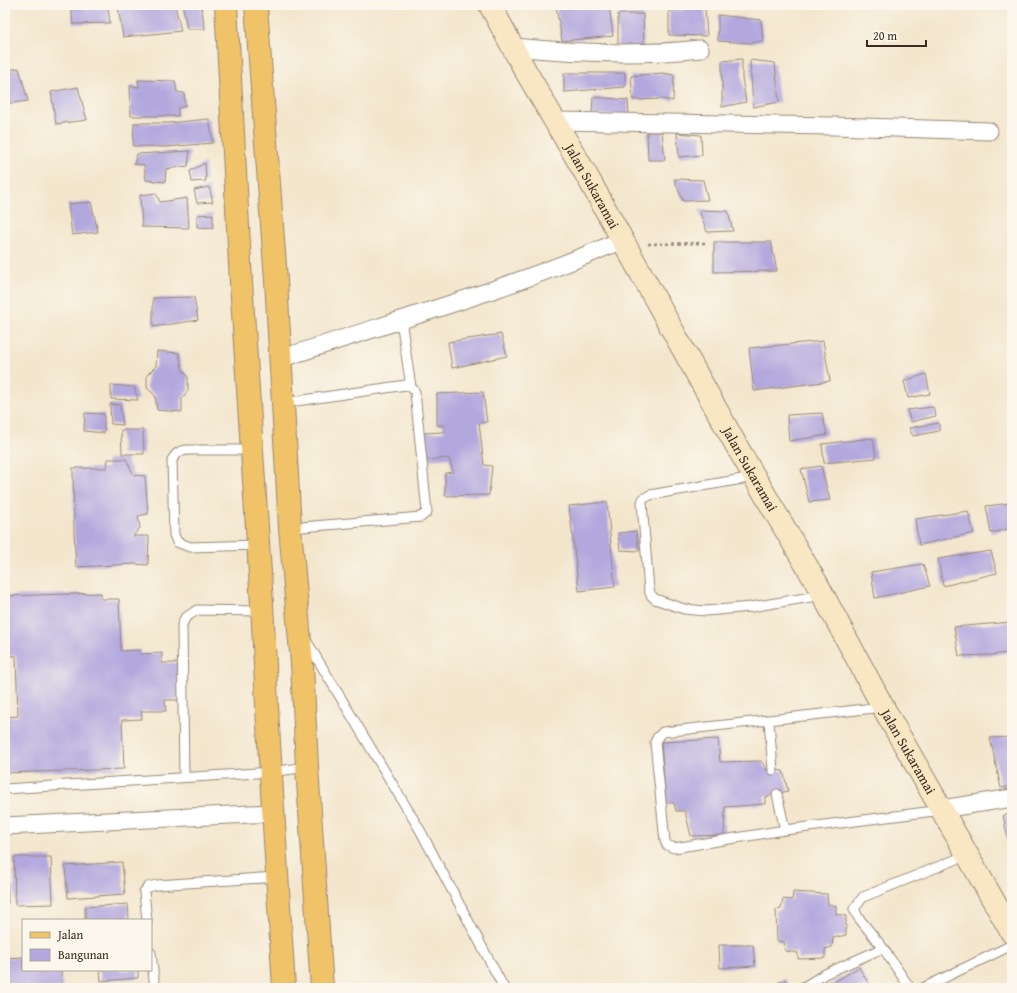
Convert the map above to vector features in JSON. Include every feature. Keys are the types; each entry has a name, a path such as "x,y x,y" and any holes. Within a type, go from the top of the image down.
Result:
{"main road":[{"path":"226,5 241,282 259,545 284,988"},
{"path":"256,5 276,280 290,528 302,664 307,767 322,988"},
{"path":"241,282 276,280"}],"street":[{"name":"Jalan Sukaramai","path":"490,5 755,477 823,595 883,707 1012,933"},
{"path":"513,47 572,51 645,53 700,49"},
{"path":"555,122 833,126 989,131"},
{"path":"280,359 471,298 579,259 622,240"},
{"path":"942,810 1012,798"},
{"path":"5,826 273,813"}],"lane":[{"path":"290,528 421,517 427,512 415,392 411,386 401,320"},
{"path":"282,403 406,385 411,386"},
{"path":"252,450 188,450 179,451 175,455 172,460 174,535 177,542 190,547 259,545"},
{"path":"755,477 650,495 643,499 642,503 649,590 651,595 654,599 684,609 706,611 751,607 823,595"},
{"path":"184,777 182,625 185,618 197,610 263,611"},
{"path":"298,627 420,830 504,988"},
{"path":"883,707 663,732 655,742 665,841 667,845 674,848 785,830 942,810"},
{"path":"769,721 772,770"},
{"path":"5,789 271,772 307,767"},
{"path":"777,794 785,830"},
{"path":"910,988 883,948 858,917 854,909 863,897 968,854"},
{"path":"147,919 144,892 148,887 157,885 277,877"},
{"path":"924,988 1012,945"},
{"path":"802,988 825,974 883,948"},
{"path":"152,962 155,988"}],"path":[{"path":"622,240 640,244 706,243"}],"building":[{"path":"135,5 175,5 181,31 123,37 118,7"},
{"path":"183,5 201,5 205,29 187,29"},
{"path":"609,5 613,36 562,41 556,6"},
{"path":"71,6 108,8 110,23 73,24"},
{"path":"705,8 707,36 669,35 669,11"},
{"path":"618,14 643,14 644,49 618,49"},
{"path":"718,15 761,20 763,41 751,43 718,41"},
{"path":"742,59 742,78 746,102 722,107 722,61"},
{"path":"750,60 775,63 779,102 753,107"},
{"path":"19,68 28,101 5,104 5,71"},
{"path":"564,73 625,73 625,87 564,92"},
{"path":"662,73 674,75 673,101 663,99 633,100 631,76"},
{"path":"138,80 175,81 177,92 184,93 185,106 178,108 178,116 131,116 130,86 139,87"},
{"path":"78,87 87,120 56,124 51,92"},
{"path":"593,97 628,100 629,115 592,115"},
{"path":"209,119 213,143 167,147 133,146 134,123 168,123"},
{"path":"647,132 662,132 665,160 648,160"},
{"path":"677,133 701,135 702,155 679,157"},
{"path":"190,151 188,166 166,169 165,182 146,180 144,165 134,164 137,154"},
{"path":"205,163 206,181 192,182 190,171"},
{"path":"674,179 703,180 708,200 683,201"},
{"path":"209,187 213,202 197,203 194,190"},
{"path":"156,193 160,202 187,198 189,228 142,227 140,195"},
{"path":"91,202 98,232 72,235 68,204"},
{"path":"699,210 728,211 733,231 707,232"},
{"path":"213,214 213,228 197,227 197,215"},
{"path":"714,242 771,242 777,271 714,272"},
{"path":"194,297 198,320 153,327 153,298"},
{"path":"501,334 507,356 452,368 448,342"},
{"path":"823,341 830,381 754,391 749,348"},
{"path":"157,351 179,353 182,368 188,377 188,390 182,399 182,412 157,410 155,395 147,388 147,375 156,366"},
{"path":"926,374 930,394 908,398 904,381"},
{"path":"111,385 134,387 138,400 111,399"},
{"path":"483,392 487,422 479,423 484,465 492,466 489,495 445,496 445,473 453,472 449,458 426,460 424,433 444,432 443,425 437,425 437,394"},
{"path":"110,404 120,405 123,425 111,424"},
{"path":"933,407 936,416 911,422 907,410"},
{"path":"85,413 104,414 104,433 84,431"},
{"path":"822,413 827,435 789,441 787,415"},
{"path":"939,423 939,431 913,436 909,428"},
{"path":"121,430 143,430 144,454 122,454"},
{"path":"873,438 876,458 824,463 822,444"},
{"path":"108,459 126,459 134,475 145,476 148,514 138,516 140,528 133,536 149,536 148,565 134,564 76,567 73,468 107,468"},
{"path":"821,466 830,500 809,502 801,469"},
{"path":"607,502 615,587 579,591 569,506"},
{"path":"1012,503 1012,528 991,533 986,506"},
{"path":"968,511 974,533 919,545 915,519"},
{"path":"636,531 639,551 620,550 618,533"},
{"path":"991,551 997,573 943,586 938,559"},
{"path":"923,564 930,586 875,598 871,572"},
{"path":"101,593 101,599 119,599 121,651 140,650 140,654 162,653 162,663 178,663 179,700 165,700 166,711 141,711 142,719 122,720 124,769 5,773 5,717 18,716 16,656 5,656 5,596"},
{"path":"1012,622 1012,652 993,655 959,656 954,627"},
{"path":"1012,737 1012,786 1001,788 990,738"},
{"path":"718,739 720,762 761,761 766,769 783,771 788,791 765,797 765,804 725,807 724,835 691,836 685,811 676,811 674,803 666,803 661,742"},
{"path":"1012,814 1012,840 1008,840 1003,815"},
{"path":"14,857 51,857 53,904 15,905"},
{"path":"5,858 7,858 8,903 5,903"},
{"path":"122,862 125,894 68,898 65,866"},
{"path":"793,892 827,894 828,904 836,906 836,914 846,916 846,935 833,938 832,947 825,949 825,958 798,959 798,953 785,951 784,942 777,941 776,910 781,909 783,899 792,900"},
{"path":"128,904 129,919 85,919 85,907"},
{"path":"719,945 753,945 755,966 720,968"},
{"path":"22,957 22,971 61,971 62,988 5,988 5,958"},
{"path":"859,967 871,988 829,988 828,986"},
{"path":"100,971 138,971 138,978 101,981"},
{"path":"785,979 791,988 768,988"},
{"path":"129,985 129,988 104,987"},
{"path":"751,985 752,988 738,988 738,987"}]}
